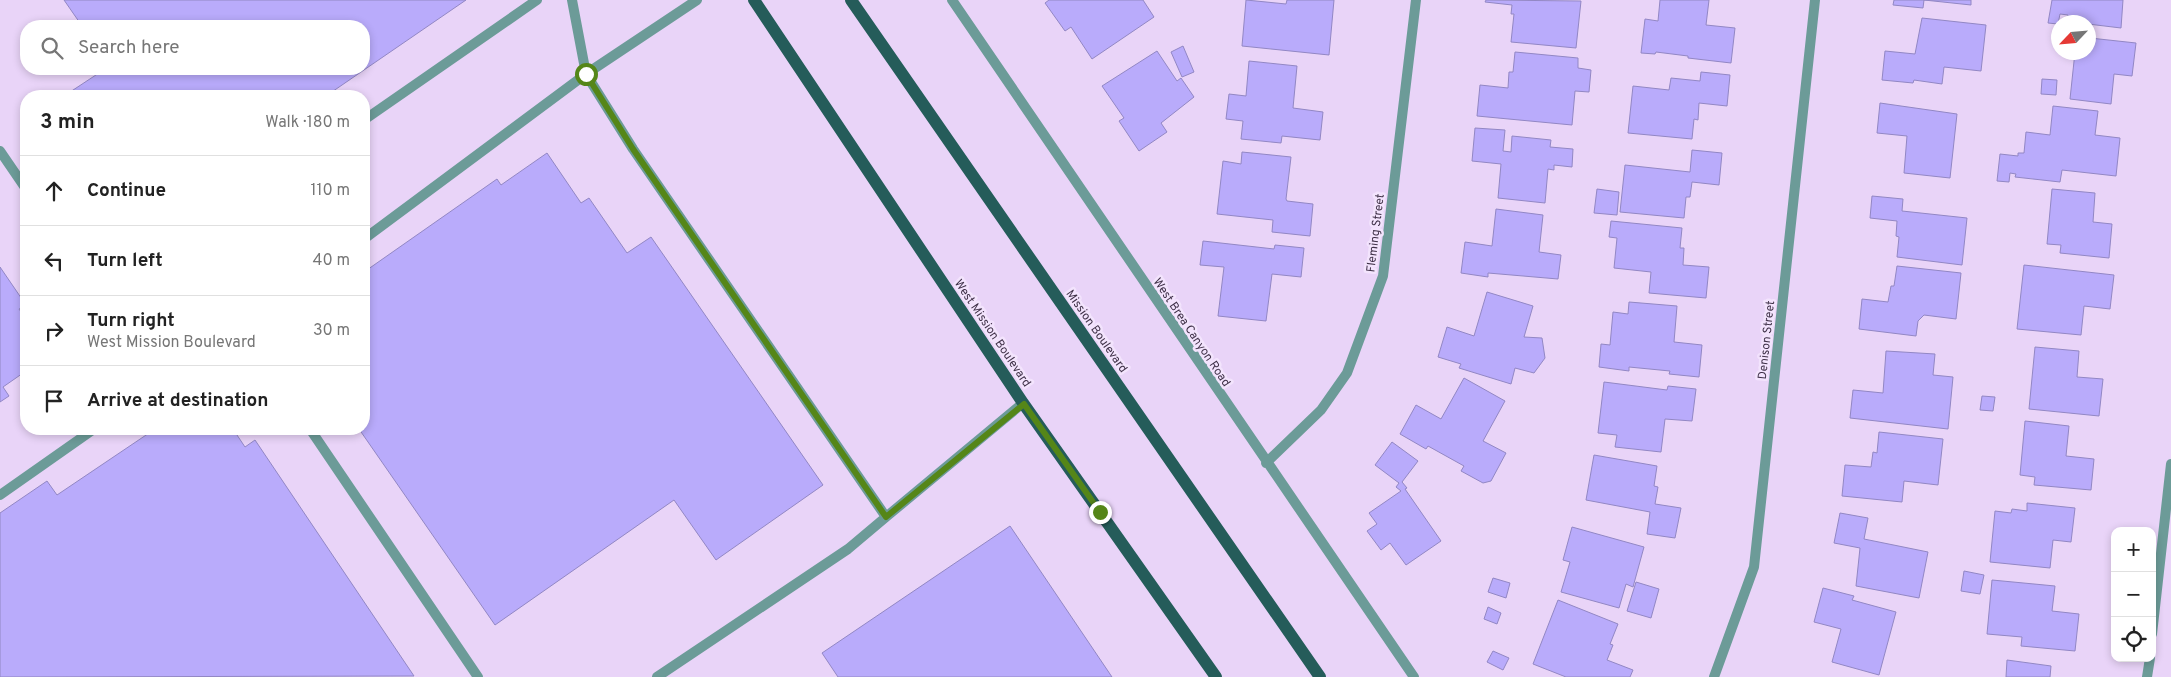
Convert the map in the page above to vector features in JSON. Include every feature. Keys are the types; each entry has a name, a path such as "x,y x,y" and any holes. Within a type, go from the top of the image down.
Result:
{"main road":[{"name":"West Mission Boulevard","path":"754,0 1024,404 1216,677"},
{"name":"Mission Boulevard","path":"851,0 1320,677"}],"street":[{"path":"370,116 537,0"},
{"path":"572,0 586,74 633,149 886,517"},
{"path":"370,235 586,74 697,0"},
{"name":"West Brea Canyon Road","path":"952,0 1414,677"},
{"name":"Fleming Street","path":"1266,462 1321,410 1347,373 1383,276 1416,0"},
{"name":"Denison Street","path":"1714,677 1754,567 1815,0"},
{"path":"0,151 20,180"},
{"path":"657,677 848,549 1024,404"},
{"path":"0,495 85,435"},
{"path":"314,435 478,677"},
{"path":"2154,617 2171,464"},
{"path":"2148,677 2150,662"}],"building":[{"path":"64,0 466,0 370,66 370,20 78,20"},
{"path":"1049,0 1143,0 1154,17 1092,59 1071,27 1065,31 1045,3"},
{"path":"1246,0 1286,4 1287,0 1334,0 1329,55 1242,46"},
{"path":"1486,0 1581,1 1576,48 1511,42 1514,14 1511,14 1512,5 1485,2"},
{"path":"1660,0 1709,0 1706,25 1735,28 1731,63 1656,52 1655,54 1641,53 1645,19 1658,21"},
{"path":"1894,0 1924,0 1923,8 1893,5"},
{"path":"1924,0 1971,0 1971,5"},
{"path":"2052,0 2123,0 2121,28 2096,25 2096,15 2051,15 2051,23 2048,23"},
{"path":"1922,18 1986,25 1981,71 1944,67 1942,84 1914,80 1913,83 1882,80 1885,51 1915,54"},
{"path":"2096,39 2136,43 2132,76 2114,74 2111,104 2070,99 2074,60 2096,60"},
{"path":"1183,46 1194,72 1182,77 1171,52"},
{"path":"1157,51 1177,81 1181,78 1194,97 1161,123 1167,132 1139,151 1119,121 1124,118 1102,86"},
{"path":"1515,52 1578,58 1578,68 1591,70 1589,92 1575,91 1572,125 1477,116 1480,85 1508,88 1509,72 1513,72"},
{"path":"1249,61 1297,66 1293,108 1323,112 1320,140 1282,136 1281,143 1241,139 1243,121 1226,119 1229,94 1246,96"},
{"path":"1701,72 1730,75 1727,106 1699,103 1698,120 1694,119 1692,139 1628,133 1633,86 1669,90 1671,78 1700,81"},
{"path":"96,75 357,75 335,90 73,90"},
{"path":"2042,79 2057,80 2056,95 2041,94"},
{"path":"1880,103 1957,114 1950,178 1904,173 1907,136 1877,133"},
{"path":"2053,106 2098,111 2095,135 2120,138 2116,176 2062,170 2060,182 2015,177 2016,174 2010,173 2009,182 1997,181 2000,154 2018,156 2018,153 2024,153 2026,132 2050,135"},
{"path":"1475,128 1505,130 1503,151 1511,152 1512,136 1551,140 1550,147 1573,149 1572,167 1554,165 1554,170 1548,169 1545,203 1498,198 1501,164 1472,161"},
{"path":"1692,150 1722,153 1719,185 1692,182 1690,197 1686,197 1684,218 1620,212 1625,165 1690,172"},
{"path":"1242,152 1291,157 1286,199 1287,201 1313,204 1310,236 1272,232 1273,220 1217,214 1223,161 1241,164"},
{"path":"547,153 581,203 589,198 627,253 651,237 823,485 716,560 674,500 495,625 363,435 370,435 370,268 497,179 501,185"},
{"path":"1597,189 1619,192 1617,215 1594,213"},
{"path":"2052,189 2095,193 2093,222 2112,224 2109,258 2060,253 2061,245 2047,244"},
{"path":"1872,196 1903,199 1902,211 1967,218 1962,265 1897,257 1899,237 1896,236 1897,221 1870,218"},
{"path":"1496,209 1543,215 1539,252 1561,255 1558,279 1488,273 1488,277 1461,273 1465,242 1492,246"},
{"path":"1611,221 1682,228 1680,248 1684,248 1683,265 1709,267 1706,298 1649,293 1651,272 1614,268 1617,238 1609,237"},
{"path":"1203,241 1274,249 1275,245 1304,248 1301,277 1272,274 1266,321 1218,316 1224,267 1200,265"},
{"path":"2024,265 2114,275 2110,309 2084,306 2081,335 2017,329"},
{"path":"1897,266 1961,273 1956,319 1924,315 1918,321 1916,336 1859,329 1862,299 1888,302 1891,286 1894,286"},
{"path":"0,267 20,296 20,375 3,387 9,396 0,402"},
{"path":"1487,292 1533,306 1524,337 1542,338 1545,358 1534,373 1515,368 1511,384 1459,368 1461,364 1438,357 1447,327 1474,336"},
{"path":"1629,302 1677,306 1674,342 1702,345 1699,377 1669,374 1670,371 1629,367 1629,371 1599,367 1601,344 1610,345 1613,312 1628,314"},
{"path":"2035,347 2079,351 2077,377 2103,379 2099,416 2029,409"},
{"path":"1886,351 1935,354 1933,375 1953,377 1948,429 1850,418 1853,390 1883,393"},
{"path":"1464,378 1505,401 1483,441 1506,453 1491,481 1483,483 1461,471 1464,466 1428,446 1426,449 1400,434 1416,405 1441,419"},
{"path":"1604,382 1667,390 1668,386 1696,389 1692,421 1665,419 1661,452 1615,447 1617,435 1598,433"},
{"path":"1982,396 1995,397 1993,411 1980,410"},
{"path":"2025,421 2069,426 2066,456 2094,459 2091,490 2034,485 2035,477 2020,475"},
{"path":"1879,432 1943,439 1938,485 1904,481 1902,502 1842,496 1845,465 1871,467 1873,452 1877,453"},
{"path":"146,435 237,435 245,447 255,440 414,676 0,677 0,513 47,481 57,495"},
{"path":"1392,442 1418,461 1402,482 1441,541 1406,565 1390,543 1381,550 1367,531 1377,524 1369,513 1401,491 1396,487 1399,483 1375,465"},
{"path":"1594,455 1657,466 1654,486 1658,487 1655,504 1681,508 1675,538 1647,534 1650,512 1586,500"},
{"path":"2027,503 2075,508 2071,542 2053,540 2050,568 1990,562 1995,511 2011,513 2012,509 2027,511"},
{"path":"1840,513 1868,518 1864,539 1928,552 1919,598 1856,586 1860,548 1834,543"},
{"path":"1010,526 1112,677 838,677 822,653"},
{"path":"1572,527 1644,547 1633,587 1626,584 1619,608 1561,592 1570,562 1563,560"},
{"path":"1964,571 1984,575 1980,594 1961,591"},
{"path":"1493,578 1510,583 1506,598 1488,592"},
{"path":"1992,580 2055,586 2052,611 2079,614 2075,651 2021,646 2022,637 1987,634"},
{"path":"1636,582 1659,589 1651,618 1627,611"},
{"path":"1823,588 1854,596 1852,600 1896,612 1879,675 1832,662 1841,629 1814,622"},
{"path":"1558,600 1618,624 1610,644 1613,645 1607,660 1633,670 1630,677 1566,677 1533,664"},
{"path":"1488,607 1501,613 1497,624 1484,619"},
{"path":"1493,651 1509,658 1503,670 1487,662"},
{"path":"2007,660 2051,666 2050,677 2006,677"}],"route":[{"path":"586,74 633,149 886,517 1024,404 1100,512"}]}
